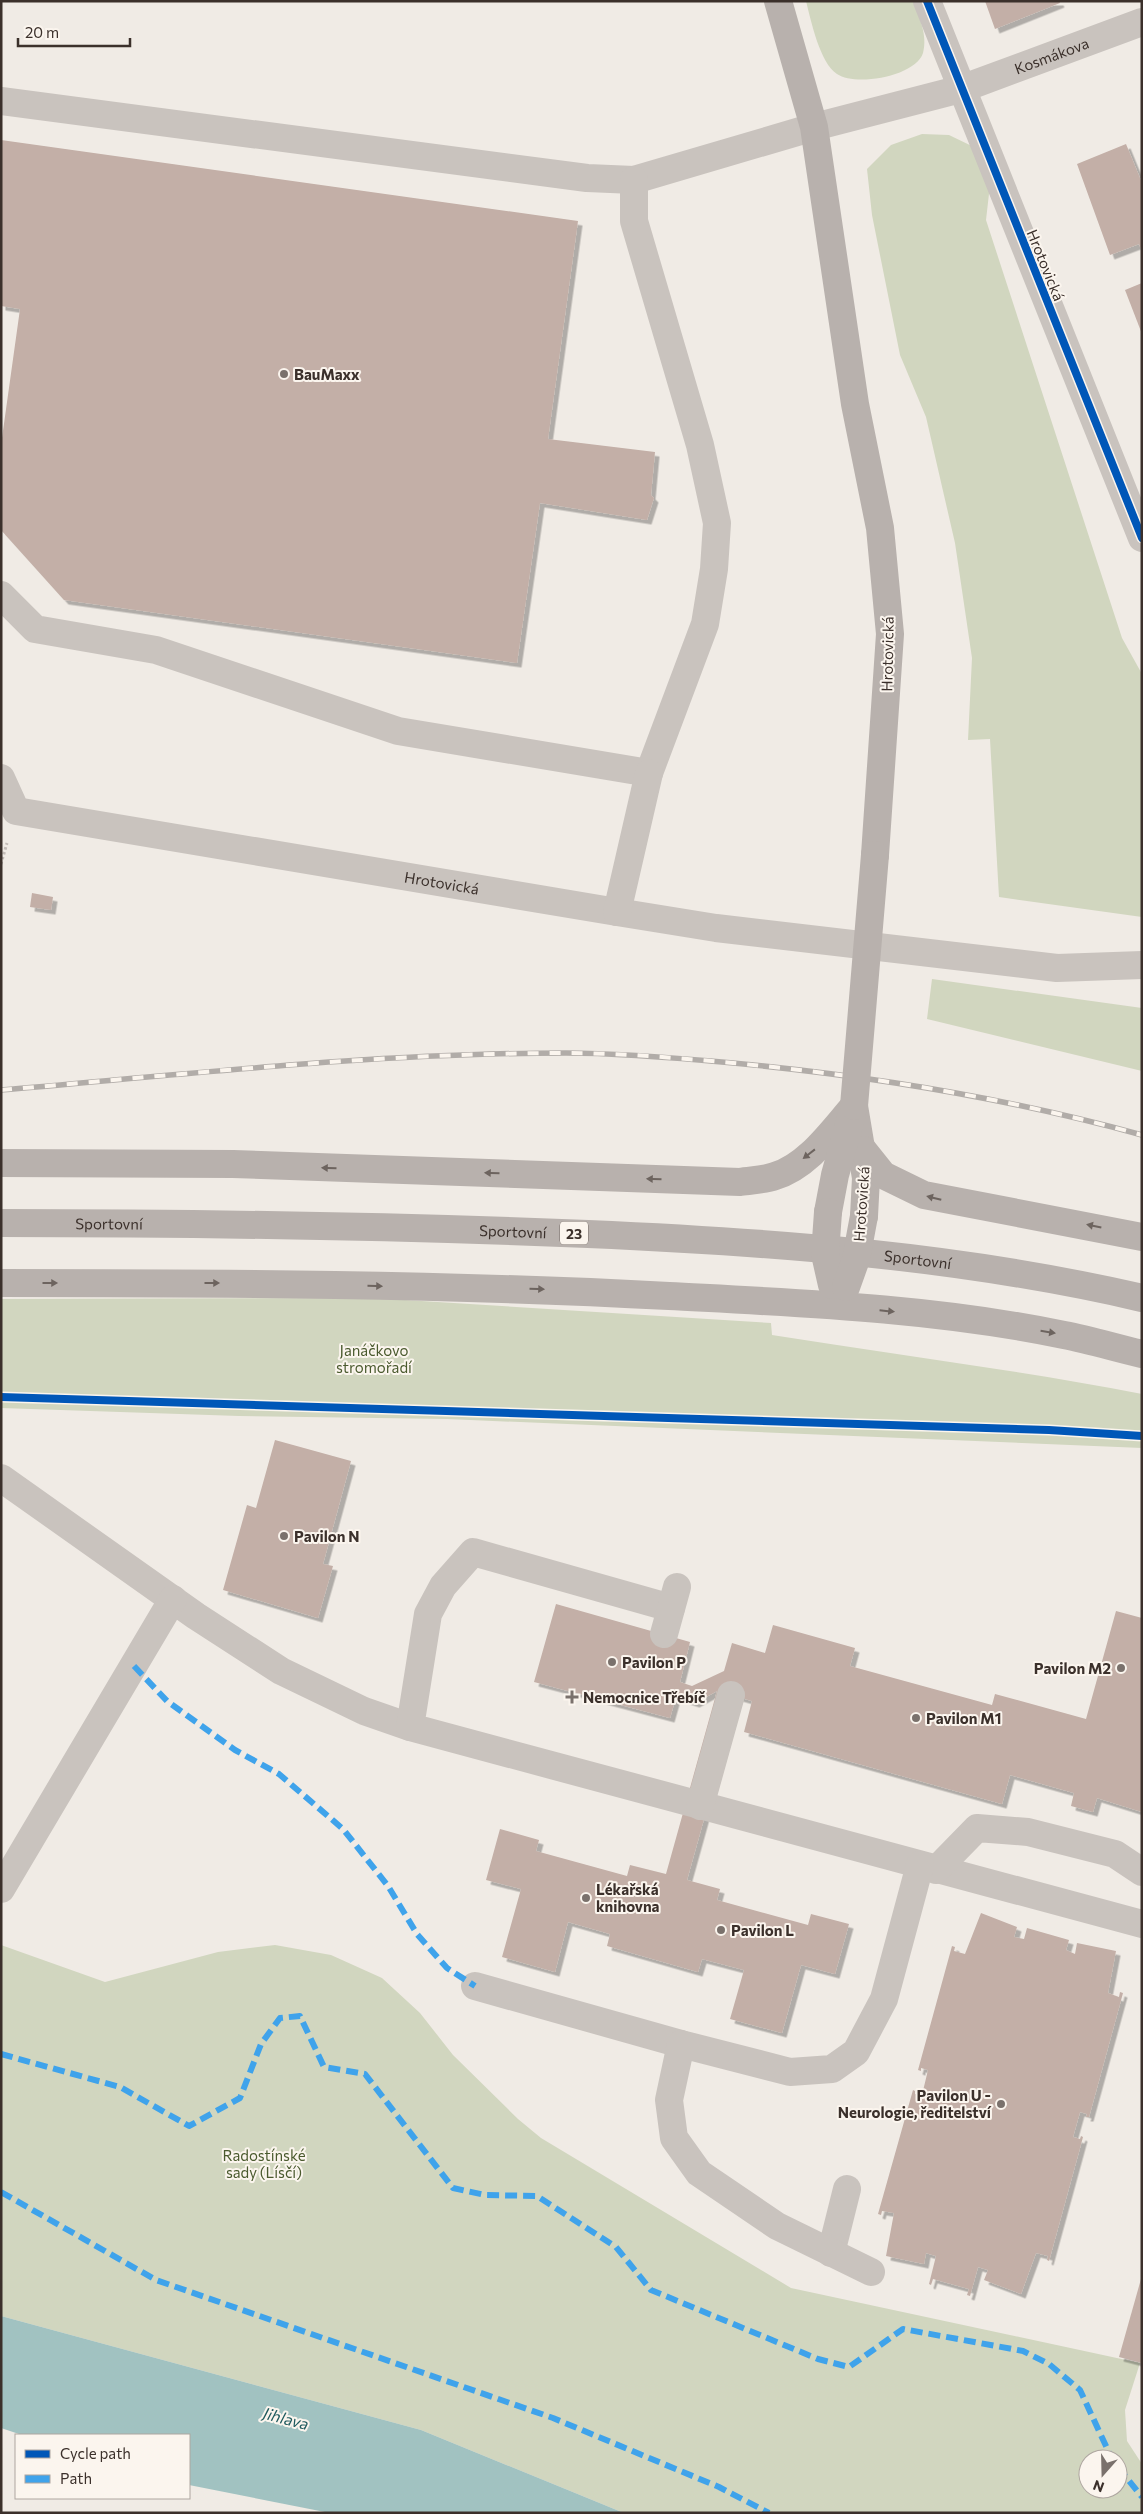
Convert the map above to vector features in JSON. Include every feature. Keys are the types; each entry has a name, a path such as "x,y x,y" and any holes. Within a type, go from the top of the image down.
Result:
{"main road":[{"name":"Hrotovická","path":"778,1 814,127 855,404 880,528 890,634 875,855 854,1106 839,1158 828,1212 825,1254 839,1293"},
{"name":"Hrotovická","path":"839,1293 858,1252 864,1216 866,1178 863,1150 854,1106"},
{"path":"1,1163 242,1165 740,1182 776,1176 797,1164 817,1148 854,1106"},
{"path":"863,1150 883,1175 924,1195 1142,1237"},
{"name":"Sportovní","path":"1,1223 234,1224 689,1238 793,1246 987,1269 1094,1286 1142,1298"},
{"path":"1,1283 234,1283 839,1293 974,1321 1063,1335 1142,1354"}],"street":[{"name":"Hrotovická","path":"927,1 1142,538"},
{"name":"Kosmákova","path":"961,89 1142,22"},
{"path":"1,101 587,178 634,180 814,127 961,89"},
{"path":"618,912 648,773 705,624 714,569 717,523 700,445 634,221 634,180"},
{"path":"1,595 35,629 156,650 398,731 648,773"},
{"name":"Hrotovická","path":"1,778 8,811 618,912 716,928 1057,968 1142,965"},
{"path":"1,1478 173,1599 281,1671 364,1711 410,1727 928,1868 1142,1924"},
{"path":"410,1727 428,1614 443,1586 473,1552 674,1597 664,1634"},
{"path":"1,1889 173,1599"},
{"path":"700,1806 731,1695"},
{"path":"475,1986 681,2044 790,2072 832,2069 856,2052 884,1999 928,1868 977,1828 1028,1832 1114,1854 1142,1872"},
{"path":"681,2044 669,2100 674,2138 699,2172 777,2226 871,2272"},
{"path":"831,2253 847,2188"}],"green space":[{"path":"806,1 913,1 924,33 923,53 918,61 909,68 884,77 857,79 846,78 837,74 831,69 821,51"},
{"path":"922,134 949,135 978,149 990,185 986,220 1122,638 1142,674 1142,917 999,897 990,739 968,740 972,658 955,543 926,417 900,355 872,215 867,169 891,145"},
{"path":"932,979 1142,1008 1142,1071 927,1019"},
{"name":"Janáčkovo stromořadí","path":"373,1298 771,1323 772,1335 1096,1385 1142,1394 1142,1448 447,1419 239,1416 1,1408 1,1299"},
{"name":"Radostínské sady (Lísčí)","path":"1,1945 105,1982 218,1952 275,1945 331,1955 382,1978 420,2013 453,2055 518,2119 541,2138 791,2288 1140,2363 1125,2410 1127,2441 1142,2464 1142,2513 624,2513 421,2430 1,2316"}],"water":[{"name":"Jihlava","path":"1,2316 421,2430 624,2513 330,2513 190,2485 190,2434 19,2434 1,2428"}],"building":[{"path":"985,1 1059,1 1060,3 995,29"},
{"name":"BauMaxx","path":"1,140 578,221 548,439 655,452 651,495 654,498 647,520 540,503 517,663 64,600 1,530 1,445 20,309 1,306"},
{"path":"1126,144 1142,183 1142,251 1139,244 1110,255 1077,164"},
{"path":"1142,283 1142,334 1125,290"},
{"path":"32,893 53,897 51,910 30,907"},
{"name":"Pavilon N","path":"275,1440 351,1461 323,1564 333,1566 318,1618 223,1590 247,1505 256,1508"},
{"path":"556,1604 690,1642 680,1682 692,1686 724,1671 732,1643 765,1653 773,1625 855,1648 850,1666 992,1705 995,1694 1086,1719 1116,1611 1142,1618 1142,1812 1097,1798 1093,1812 1071,1806 1074,1793 1010,1775 1002,1804 744,1732 752,1701 738,1697 687,1880 720,1889 717,1900 808,1925 811,1914 849,1924 835,1974 801,1965 782,2033 730,2019 744,1970 702,1959 698,1972 607,1946 610,1934 568,1922 555,1972 502,1957 521,1889 486,1880 500,1829 539,1840 536,1851 627,1876 630,1865 666,1874 717,1691 695,1703 676,1697 670,1718 534,1682"},
{"name":"Pavilon U - Neurologie, ředitelství","path":"981,1913 1017,1927 1014,1937 1024,1939 1027,1928 1069,1940 1066,1950 1075,1954 1077,1943 1116,1951 1108,1993 1119,1997 1120,1992 1123,1993 1089,2117 1086,2117 1087,2114 1080,2112 1073,2137 1080,2139 1081,2136 1083,2137 1049,2261 1047,2260 1048,2256 1036,2253 1021,2294 984,2280 988,2270 978,2267 970,2296 967,2295 969,2289 933,2279 931,2285 929,2284 936,2256 926,2253 924,2264 886,2256 894,2213 882,2211 881,2215 878,2214 913,2090 915,2094 922,2095 928,2070 921,2068 921,2071 918,2070 952,1946 955,1947 954,1951 965,1954"},
{"path":"1142,2279 1142,2363 1119,2357"}],"railway":[{"path":"1,1090 354,1060 495,1054 608,1054 785,1068 888,1082 990,1099 1142,1135"}],"marked path":[{"path":"134,1666 167,1701 235,1750 279,1774 343,1829 388,1886 417,1934 447,1968 475,1986"},
{"path":"1,2054 120,2087 189,2126 240,2098 261,2044 280,2018 300,2016 324,2067 365,2074 453,2188 485,2195 537,2196 616,2247 651,2290 818,2359 849,2367 903,2329 1023,2351 1049,2364 1080,2390 1107,2449"},
{"path":"1,2192 156,2280 553,2418 719,2487 769,2513"},
{"path":"1128,2480 1142,2497"}],"cycle path":[{"path":"927,1 1142,538"},
{"path":"1,1397 1049,1430 1142,1436"}],"place":[{"name":"BauMaxx","path":"284,374"},
{"name":"Pavilon N","path":"284,1536"},
{"name":"Pavilon P","path":"612,1662"},
{"name":"Pavilon M2","path":"1121,1668"},
{"name":"Nemocnice Třebíč","path":"572,1697"},
{"name":"Pavilon M1","path":"916,1718"},
{"name":"Lékařská knihovna","path":"586,1898"},
{"name":"Pavilon L","path":"721,1930"},
{"name":"Pavilon U - Neurologie, ředitelství","path":"1001,2104"}]}
